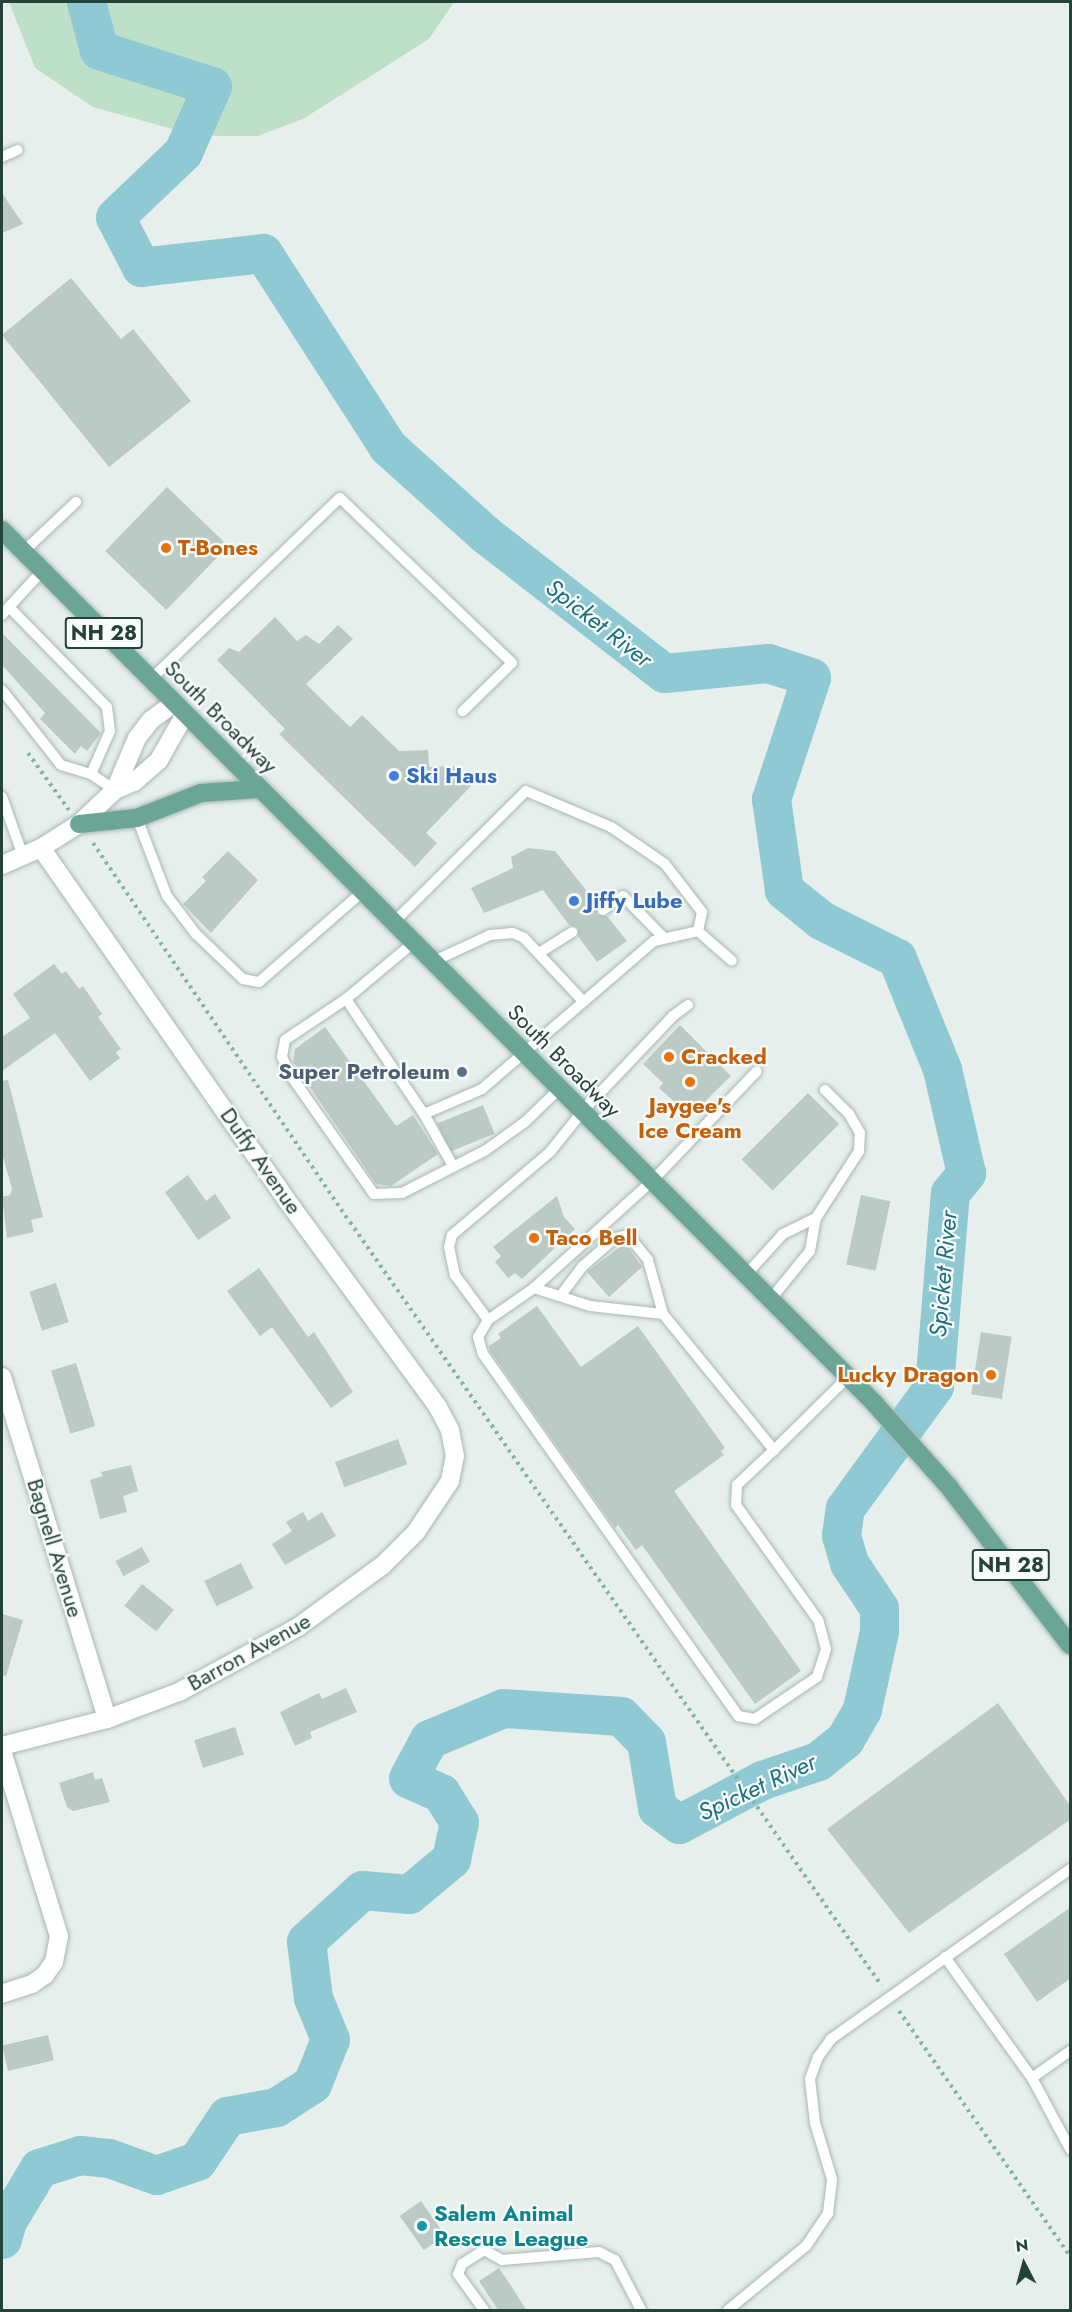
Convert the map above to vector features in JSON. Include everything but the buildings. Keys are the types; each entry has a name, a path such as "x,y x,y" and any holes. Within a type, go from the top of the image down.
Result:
{"main road":[{"name":"South Broadway","path":"2,530 179,710 875,1404 912,1443 1071,1645"},
{"path":"79,824 137,818 201,793 258,789"}],"street":[{"path":"115,790 137,738 151,720 179,710"},
{"path":"2,865 41,848 79,824 115,790 134,782 153,766 179,710"},
{"name":"Duffy Avenue","path":"41,848 286,1198 438,1407 450,1430 455,1456 450,1482"},
{"name":"Bagnell Avenue","path":"2,1377 107,1719"},
{"name":"Barron Avenue","path":"2,1746 107,1719 179,1692 298,1627 383,1565 416,1532 450,1482"},
{"path":"2,1751 57,1921 59,1936 54,1962 45,1975 32,1984 2,1994"}],"lane":[{"path":"2,157 18,150"},
{"path":"150,680 340,498 512,663 463,711"},
{"path":"23,552 76,502"},
{"path":"42,571 5,611 107,707 110,731 91,774"},
{"path":"2,690 61,765 91,774 115,790"},
{"path":"393,923 526,791 611,827 665,864 702,912 698,932"},
{"path":"2,797 6,818 23,856"},
{"path":"137,818 166,896 196,934 243,979 259,982 362,892"},
{"path":"603,910 623,896 662,936"},
{"path":"432,962 503,932 524,938 583,1001"},
{"path":"538,953 572,932"},
{"path":"424,1114 482,1089 662,936 698,932 732,962"},
{"path":"413,944 346,999 285,1040 282,1057 291,1076 374,1194 402,1193 503,1139 559,1089"},
{"path":"346,999 424,1114 453,1166"},
{"path":"488,1320 455,1275 449,1246 452,1236 550,1152 582,1112 688,1005"},
{"path":"757,1071 651,1182 534,1288 488,1320 478,1337 483,1354 738,1716 755,1719 817,1677 826,1649 818,1620 736,1506 737,1485 848,1377"},
{"path":"770,1300 810,1251 816,1218 860,1151 860,1133 849,1114 825,1090"},
{"path":"745,1276 783,1234 816,1218"},
{"path":"561,1295 583,1266 615,1238 628,1235 648,1260 663,1314 774,1450"},
{"path":"534,1288 590,1306 663,1314"},
{"path":"728,2310 806,2246 828,2213 832,2179 815,2123 810,2079 818,2057 831,2039 888,1995 1071,1869"},
{"path":"945,1957 1032,2078 1071,2149"},
{"path":"1032,2078 1071,2051"},
{"path":"484,2310 458,2274 462,2264 484,2250 502,2260 599,2252 615,2260 641,2310"}],"path":[{"path":"22,744 726,1762 1071,2256"}],"green space":[{"path":"9,2 454,2 429,39 303,119 258,136 225,136 194,135 93,107 35,68"}],"waterway":[{"name":"Spicket River","path":"2,2239 7,2221 39,2168 80,2155 109,2158 156,2175 197,2161 227,2116 276,2107 312,2084 330,2039 313,1998 306,1941 362,1890 409,1894 451,1859 459,1822 441,1793 408,1778 429,1739 503,1708 621,1716 646,1742 657,1808 679,1824 762,1780 818,1761 845,1739 862,1709 879,1631 879,1608 849,1563 841,1535 845,1508 934,1386 950,1193 966,1173 942,1069 897,958 821,920 784,890 771,799 811,677 768,663 664,673 486,535 388,447 263,253 141,267 115,217 183,152 212,86 99,50 86,2"}],"place":[{"name":"T-Bones","path":"166,548"},
{"name":"Ski Haus","path":"394,776"},
{"name":"Jiffy Lube","path":"574,901"},
{"name":"Cracked","path":"669,1057"},
{"name":"Super Petroleum","path":"462,1072"},
{"name":"Jaygee's Ice Cream","path":"690,1082"},
{"name":"Taco Bell","path":"534,1238"},
{"name":"Lucky Dragon","path":"991,1375"},
{"name":"Salem Animal Rescue League","path":"422,2226"}]}
